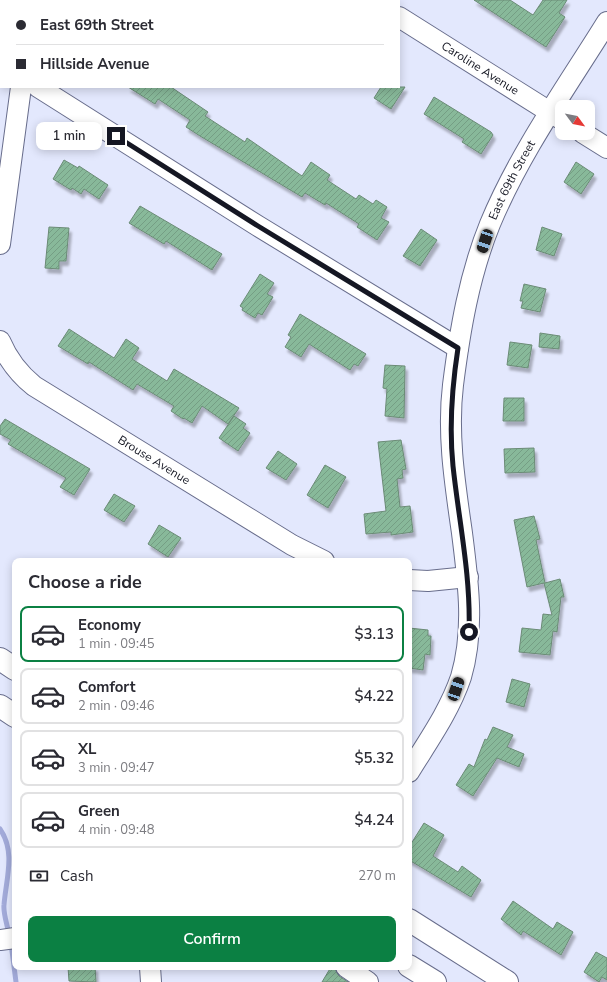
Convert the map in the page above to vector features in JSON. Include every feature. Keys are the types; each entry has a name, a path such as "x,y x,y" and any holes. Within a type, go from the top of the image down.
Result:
{"main road":[{"path":"412,922 507,982"},
{"path":"412,968 435,982"}],"street":[{"name":"Caroline Avenue","path":"400,18 555,115"},
{"name":"East 69th Street","path":"565,100 607,22"},
{"path":"0,244 21,88"},
{"path":"40,88 265,230 458,348"},
{"name":"East 69th Street","path":"412,767 446,711 461,676 469,632 468,577 452,450 452,402 462,316 470,286 490,226 520,162 555,117"},
{"path":"594,140 607,148"},
{"name":"Brouse Avenue","path":"0,342 6,356 15,368 34,386 292,545 318,558"},
{"path":"412,580 428,581 468,577"},
{"path":"0,940 12,938"},
{"path":"150,970 152,982"},
{"path":"350,970 368,982"}],"building":[{"path":"474,0 510,0 533,15 543,0 567,0 559,13 565,17 546,47"},
{"path":"405,87 391,109 374,98 380,88"},
{"path":"130,88 172,88 208,112 205,116 245,142 247,138 302,176 311,162 330,175 327,180 356,199 359,195 373,204 376,200 387,207 381,218 389,222 377,240 357,227 359,224 326,203 325,205 305,193 302,197 186,127 190,120 158,99 155,104"},
{"path":"434,97 491,132 493,135 481,154 462,142 464,139 424,114"},
{"path":"64,160 78,168 79,166 108,185 99,199 84,189 81,194 53,179"},
{"path":"576,162 594,174 581,194 564,182"},
{"path":"140,206 222,254 212,270 166,241 164,244 129,223"},
{"path":"49,227 69,228 66,261 59,261 59,269 45,268"},
{"path":"542,227 562,234 554,256 536,250"},
{"path":"421,229 437,240 420,266 403,256"},
{"path":"260,274 274,283 267,294 273,297 262,315 258,313 255,318 242,310 243,308 240,306"},
{"path":"524,284 546,289 540,312 521,308 523,301 520,301"},
{"path":"300,314 366,354 358,366 354,364 350,370 309,344 301,357 285,347 291,337 288,335"},
{"path":"69,329 114,358 126,339 139,348 132,359 167,381 174,369 239,408 228,424 202,406 192,423 184,418 183,419 171,411 174,406 137,384 133,390 89,362 88,364 58,346"},
{"path":"540,333 560,336 559,349 539,347"},
{"path":"510,342 532,345 528,368 507,365"},
{"path":"385,365 405,366 404,418 385,416 387,389 383,388"},
{"path":"504,398 524,398 524,421 503,421"},
{"path":"234,416 246,424 243,428 250,433 238,451 219,438"},
{"path":"5,419 90,469 74,495 60,487 66,478 8,444 11,440 0,434 0,426"},
{"path":"401,440 406,469 402,470 403,478 397,479 400,507 410,506 413,532 391,535 391,532 366,534 364,514 386,511 378,442"},
{"path":"534,448 535,472 505,473 504,449"},
{"path":"278,451 297,464 286,480 266,468"},
{"path":"325,465 346,477 328,508 307,495"},
{"path":"114,494 135,506 124,522 104,510"},
{"path":"534,516 540,539 536,540 545,583 560,579 564,597 561,597 557,632 553,631 550,655 519,652 522,628 541,630 543,614 552,615 544,583 527,587 514,520"},
{"path":"159,525 181,538 168,557 148,544"},
{"path":"412,628 428,630 428,636 431,636 430,655 425,654 423,670 412,668"},
{"path":"512,679 530,684 524,707 506,702"},
{"path":"493,727 513,735 507,747 524,754 519,767 497,758 473,796 456,785 469,764 474,767 485,739 487,740"},
{"path":"424,823 444,835 433,856 458,872 462,866 481,880 471,897 412,862 412,842"},
{"path":"513,901 553,929 557,922 573,932 561,955 523,931 521,935 501,919"},
{"path":"596,952 607,958 607,980 602,977 599,982 584,972"},
{"path":"68,970 95,970 96,982 69,981"},
{"path":"329,970 336,970 339,976 348,982 322,982"}],"waterway":[{"path":"0,829 5,838 9,856 4,909 9,936"},
{"path":"11,943 12,951"},
{"path":"14,970 16,982"}],"route":[{"path":"116,136 258,226 458,348 452,402 452,450 468,577 470,618 469,632"}]}
